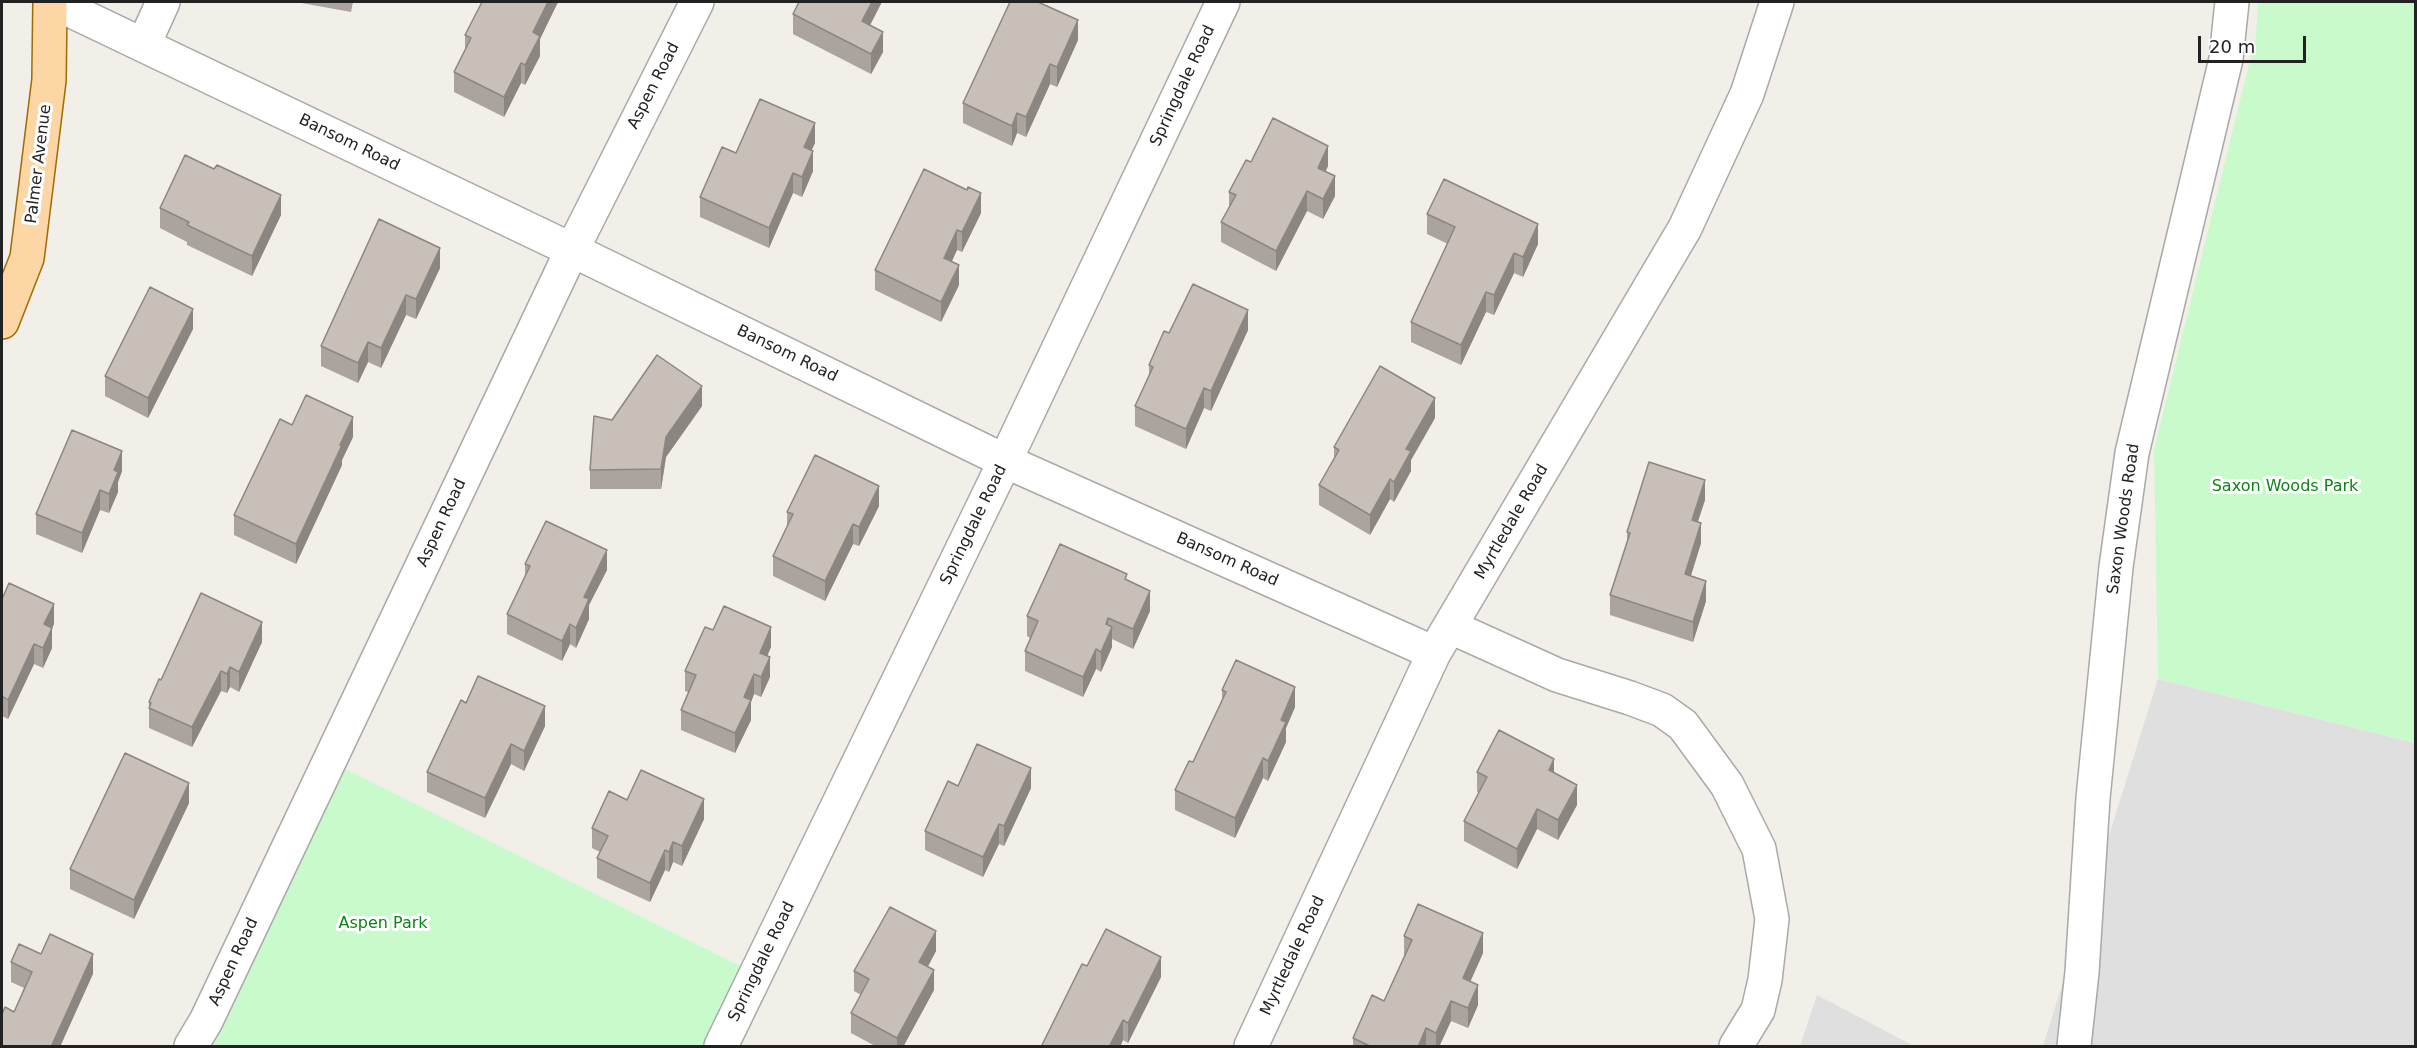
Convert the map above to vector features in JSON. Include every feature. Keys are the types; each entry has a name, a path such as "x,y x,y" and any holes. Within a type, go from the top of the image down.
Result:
{"main road":[{"name":"Palmer Avenue","path":"2,322 27,258 50,80 52,2"}],"street":[{"name":"Bansom Road","path":"52,2 572,250 1005,461 1443,640 1662,710 1683,725 1727,785 1759,849 1772,920 1765,980 1758,1010 1736,1047"},
{"path":"144,44 163,2"},
{"name":"Aspen Road","path":"191,1047 206,1021 572,250 697,2"},
{"name":"Springdale Road","path":"721,1047 1005,461 1223,2"},
{"name":"Myrtledale Road","path":"1251,1047 1443,640 1685,228 1747,94 1777,2"},
{"name":"Saxon Woods Road","path":"2074,1047 2082,972 2094,787 2116,567 2132,453 2226,59 2232,2"}],"shaded area":[{"path":"2158,679 2415,743 2415,1046 2043,1046"},
{"path":"1817,995 1914,1046 1800,1046"}],"green space":[{"name":"Saxon Woods Park","path":"2258,2 2415,2 2415,743 2158,679 2154,450 2256,36"},
{"name":"Aspen Park","path":"329,761 756,974 723,1046 182,1046"}],"building":[{"path":"482,2 548,2 533,32 540,36 525,65 521,63 504,97 454,72 471,38 465,35"},
{"path":"799,2 872,2 862,21 883,32 871,54 793,14"},
{"path":"1010,2 1038,2 1078,20 1057,67 1050,64 1026,117 1017,113 1012,126 963,103"},
{"path":"760,99 815,123 804,147 813,151 802,177 793,173 769,228 700,197 722,147 736,153"},
{"path":"1273,118 1328,146 1318,168 1335,176 1323,199 1307,191 1276,251 1221,222 1236,195 1229,192 1246,160 1251,162"},
{"path":"185,155 214,169 217,165 281,195 252,256 187,225 189,222 160,208"},
{"path":"924,169 967,190 968,187 981,193 962,232 957,230 944,258 959,265 941,302 875,270"},
{"path":"1444,179 1538,224 1523,257 1514,253 1494,295 1486,292 1461,345 1411,322 1455,227 1427,214"},
{"path":"379,219 440,248 416,299 406,295 381,348 368,342 358,363 321,346"},
{"path":"1193,284 1248,310 1211,391 1204,388 1186,429 1135,406 1153,367 1149,365 1164,331 1169,333"},
{"path":"150,287 193,309 148,398 105,376"},
{"path":"657,355 702,386 666,437 661,469 590,470 594,416 612,420"},
{"path":"1380,366 1435,398 1406,449 1411,451 1394,482 1390,479 1370,515 1319,485 1339,450 1334,447"},
{"path":"306,395 353,417 296,544 234,515 280,419 292,425"},
{"path":"72,430 122,451 114,470 118,472 109,494 100,490 82,533 36,514"},
{"path":"815,455 879,486 859,527 853,524 825,581 773,556 793,514 787,512"},
{"path":"1649,462 1705,480 1692,520 1701,523 1685,574 1706,581 1693,622 1610,595"},
{"path":"546,521 607,550 584,597 589,599 576,628 570,624 562,641 507,614 530,566 525,564"},
{"path":"1060,544 1127,574 1125,579 1150,591 1133,629 1108,618 1106,624 1112,627 1101,652 1096,649 1083,677 1025,651 1038,621 1027,616"},
{"path":"9,583 54,604 44,624 52,628 43,648 34,644 8,700 2,696 2,599"},
{"path":"201,593 262,622 239,672 230,667 227,674 221,671 192,727 149,708 151,703 149,702"},
{"path":"724,606 771,627 760,653 770,657 761,677 754,674 744,697 751,700 735,733 681,710 696,675 685,671 705,627 713,630"},
{"path":"1236,660 1295,687 1281,720 1286,722 1268,761 1263,758 1235,818 1175,790 1189,761 1193,762 1226,692 1222,690"},
{"path":"478,676 545,706 524,751 511,744 485,798 427,772 461,700 466,703"},
{"path":"1499,730 1554,759 1549,770 1577,785 1558,820 1537,809 1517,849 1464,821 1487,777 1477,772"},
{"path":"977,744 1031,768 1004,826 999,824 983,857 925,831 948,781 958,786"},
{"path":"125,753 189,783 134,900 70,869"},
{"path":"641,770 704,799 682,846 673,842 669,852 665,850 650,883 597,858 608,836 592,828 609,791 627,800"},
{"path":"1418,904 1483,933 1463,978 1478,985 1468,1008 1451,1001 1436,1033 1426,1028 1418,1047 1372,1047 1353,1038 1372,995 1384,1001 1412,940 1404,936"},
{"path":"890,907 936,931 919,962 934,970 897,1038 851,1013 869,979 854,971"},
{"path":"1106,929 1161,957 1128,1023 1123,1020 1109,1047 1041,1047 1082,964 1087,966"},
{"path":"50,934 93,954 51,1047 2,1047 2,1014 5,1007 14,1012 32,972 11,962 19,944 41,954"}]}
